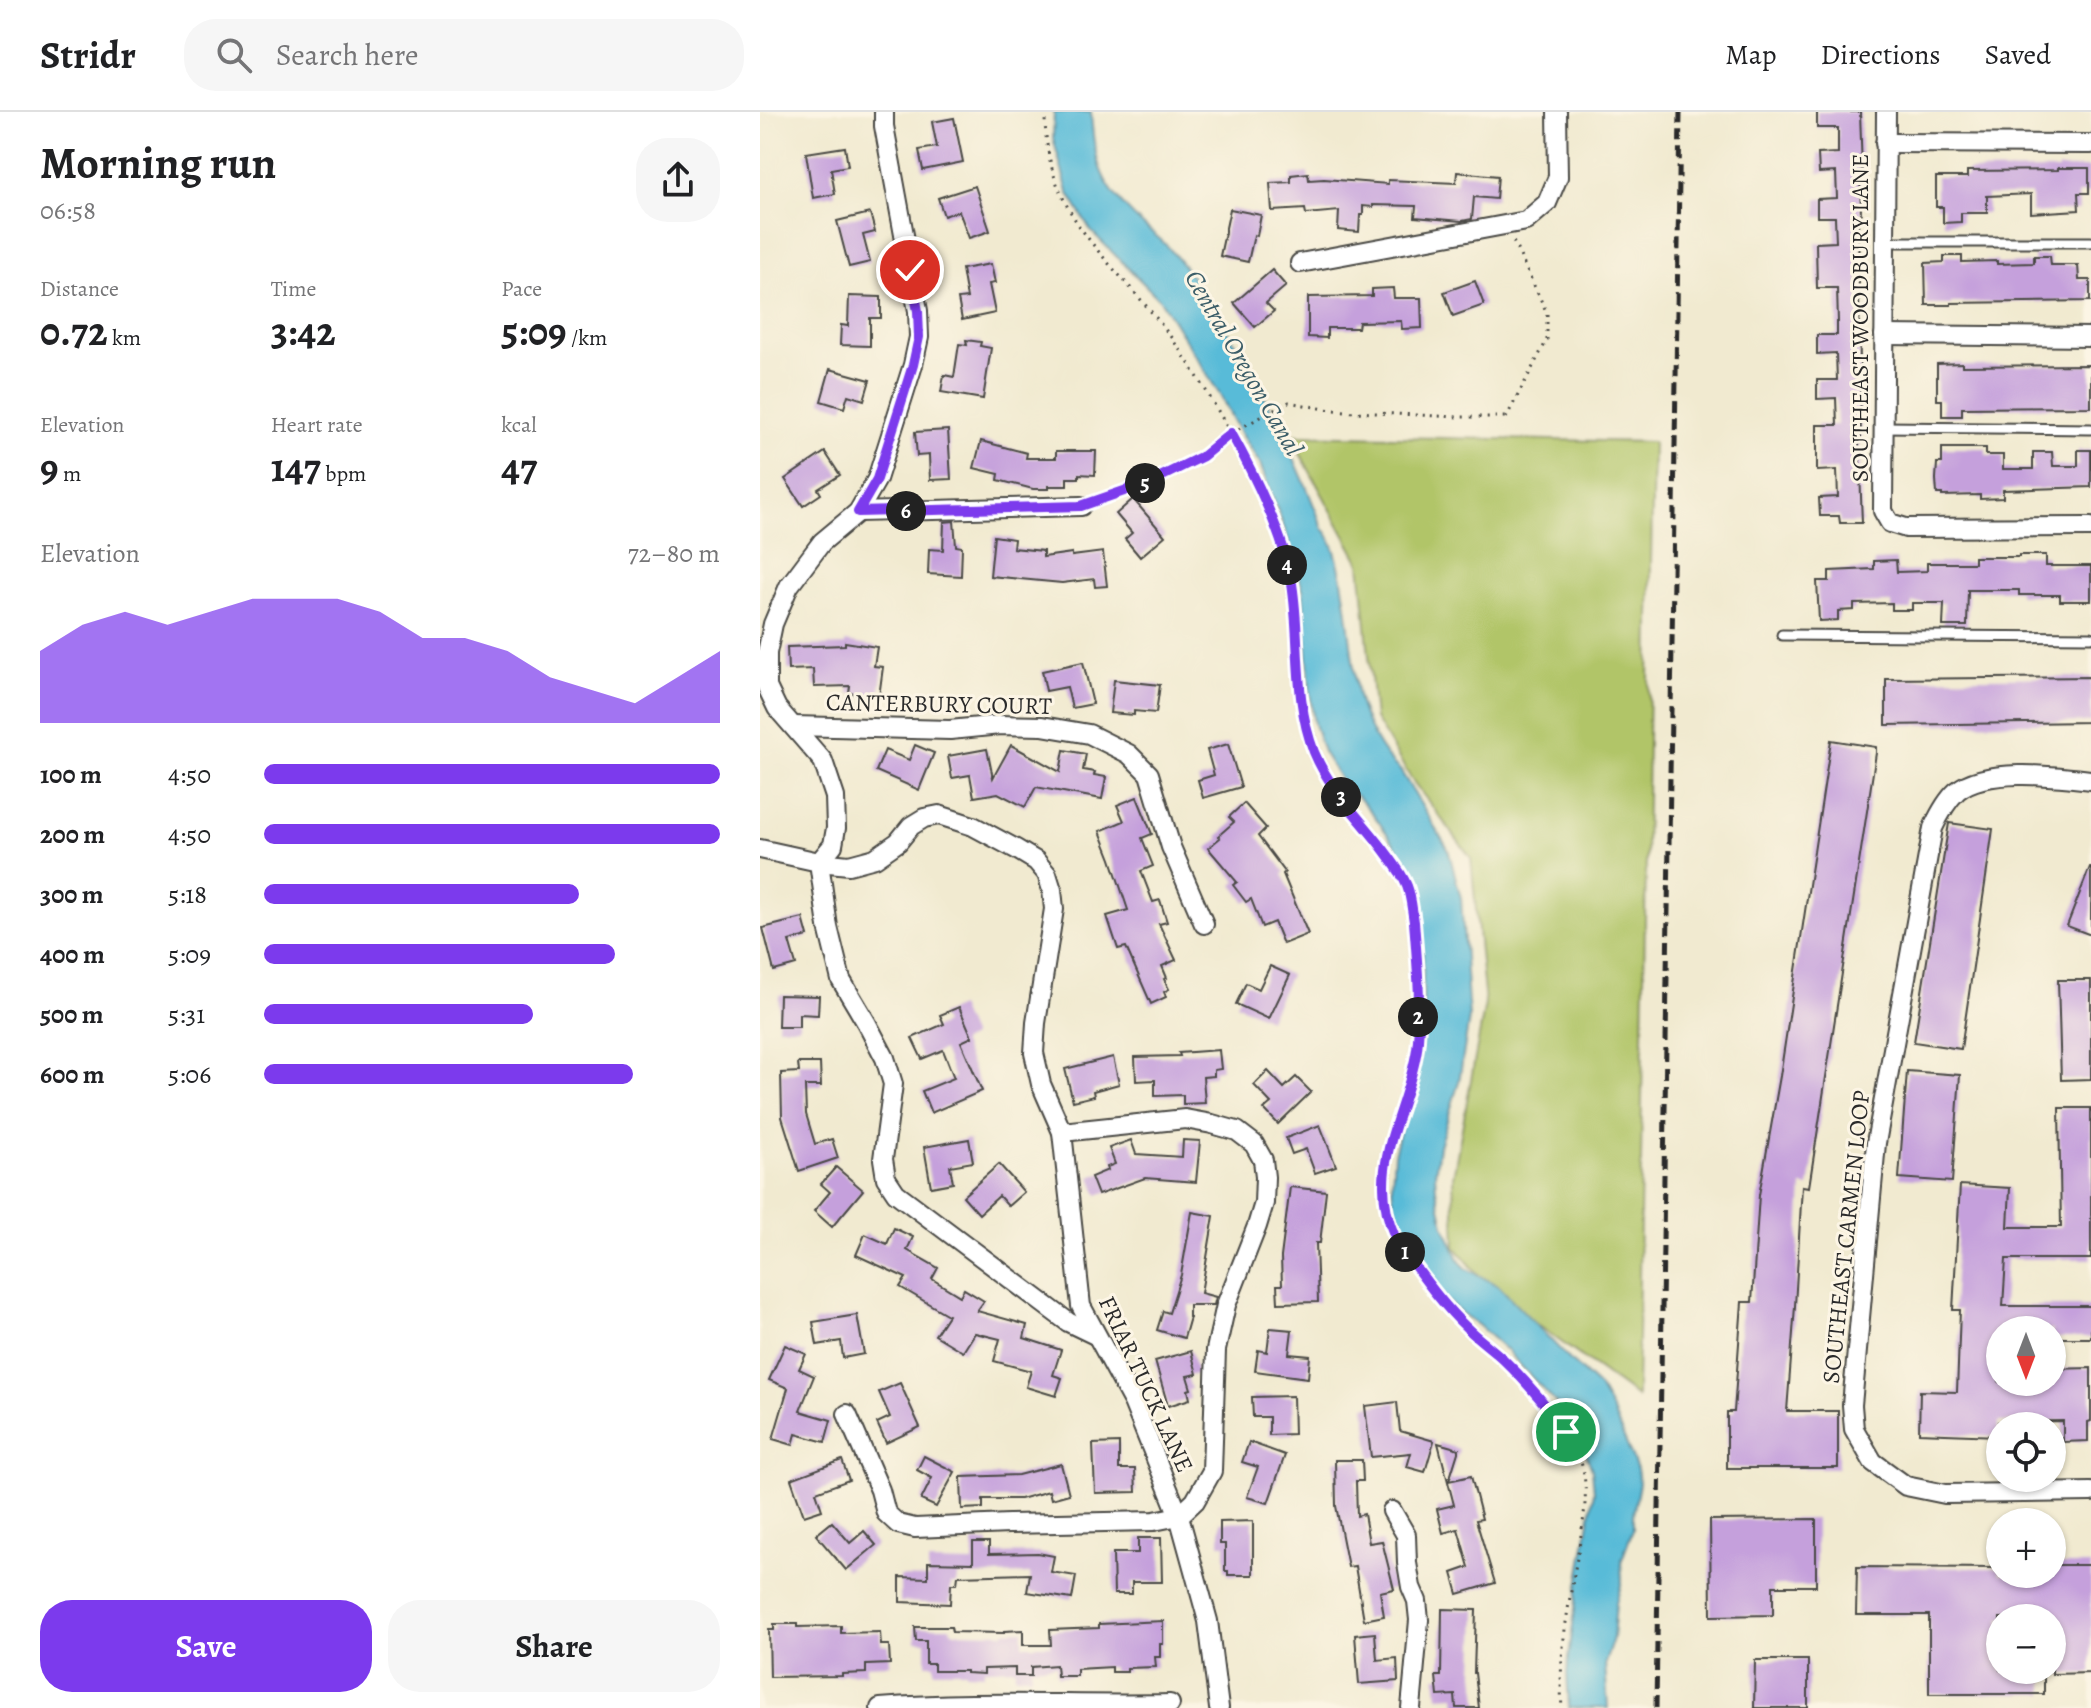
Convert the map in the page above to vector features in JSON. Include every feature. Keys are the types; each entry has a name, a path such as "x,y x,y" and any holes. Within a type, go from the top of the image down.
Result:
{"street":[{"path":"884,112 918,311 919,337 877,479 858,512 822,542 789,586 773,624 767,653 767,687 777,708 823,761 835,797 833,845 819,862 828,927 841,980 879,1046 893,1084 883,1159 886,1178 896,1193 1068,1322 1095,1335"},
{"path":"1300,263 1526,221 1547,203 1558,177 1557,112"},
{"name":"SOUTHEAST WOODBURY LANE","path":"1886,112 1883,511 1890,523 1906,528 2091,527"},
{"path":"1885,143 2091,144"},
{"path":"1884,335 2091,337"},
{"path":"858,512 1081,506"},
{"name":"CANTERBURY COURT","path":"794,726 950,730 1000,725 1042,726 1089,734 1129,754 1149,774 1171,847 1204,924"},
{"name":"SOUTHEAST CARMEN LOOP","path":"2091,780 2037,774 1978,780 1957,791 1941,810 1933,828 1876,1143 1852,1405 1854,1429 1873,1462 1906,1486 1945,1494 2091,1492"},
{"name":"FRIAR TUCK LANE","path":"760,849 849,865 875,858 898,842 911,826 924,818 939,815 973,826 1036,861 1047,874 1054,909 1034,1053 1041,1084 1062,1132 1081,1306 1133,1402 1179,1516 1208,1621 1219,1708"},
{"path":"847,1414 880,1490 886,1513 898,1524 915,1528 1154,1521 1179,1516 1195,1501 1212,1471 1216,1350 1226,1305 1264,1203 1263,1160 1254,1144 1237,1131 1185,1119 1062,1132"},
{"path":"1392,1511 1406,1535 1407,1563 1419,1620 1411,1708"},
{"path":"880,1708 930,1704 1095,1707 1170,1704"}],"lane":[{"path":"1885,242 2091,242"},
{"path":"1883,427 2091,429"},
{"path":"1782,635 2091,637"}],"path":[{"path":"1045,112 1044,138 1057,188 1072,218 1176,343 1247,462 1280,540 1292,583 1302,714 1315,754 1336,792 1371,833 1407,886 1416,955 1417,1048 1405,1098 1391,1136 1384,1172 1386,1206 1396,1238 1434,1294 1542,1400 1566,1432 1582,1468 1585,1507 1563,1635 1562,1708"},
{"path":"1081,506 1150,482 1203,456 1231,433 1289,402 1354,412 1507,417 1547,340 1547,313 1505,225"}],"green space":[{"path":"1290,435 1653,442 1637,1397 1495,1294 1455,1247 1453,1177 1485,1004 1471,858 1412,780 1375,719 1360,563"}],"water":[{"name":"Central Oregon Canal","path":"1054,112 1091,112 1098,161 1109,187 1128,211 1169,248 1194,279 1261,391 1337,557 1358,696 1364,715 1380,746 1400,770 1448,849 1461,898 1469,1018 1459,1082 1439,1146 1436,1189 1444,1225 1460,1262 1499,1286 1599,1387 1637,1469 1639,1483 1633,1529 1621,1562 1622,1581 1616,1603 1613,1638 1605,1663 1608,1708 1569,1708 1567,1673 1594,1492 1592,1470 1583,1446 1558,1405 1505,1349 1456,1309 1421,1273 1394,1205 1394,1154 1419,1059 1423,1028 1423,950 1414,879 1405,859 1373,814 1345,787 1323,752 1314,724 1310,693 1303,590 1260,464 1161,301 1091,231 1068,192 1053,138"}],"building":[{"path":"1817,112 1860,112 1859,443 1862,523 1840,523 1839,516 1820,516 1819,498 1838,497 1837,470 1817,471 1817,425 1837,425 1836,398 1817,399 1817,380 1837,380 1836,353 1817,354 1817,335 1837,335 1838,322 1837,288 1817,288 1816,243 1836,242 1835,217 1817,217 1817,199 1837,198 1836,172 1819,173 1818,154 1838,153 1838,128 1817,128"},
{"path":"954,118 963,162 923,170 919,150 937,147 932,122"},
{"path":"845,147 848,166 831,169 835,194 813,198 806,153"},
{"path":"2089,168 2089,193 2078,193 2079,210 2031,213 2031,194 1987,196 1987,213 1961,213 1961,222 1943,223 1943,207 1936,207 1936,177 1967,177 1967,171"},
{"path":"1457,172 1498,176 1496,199 1474,197 1472,219 1415,217 1416,206 1363,206 1359,232 1338,230 1339,211 1306,214 1305,209 1272,211 1270,183 1291,182 1291,175 1308,173 1309,180 1388,184 1388,180 1456,183"},
{"path":"975,186 990,231 969,238 959,211 944,216 938,198"},
{"path":"1230,209 1261,215 1248,262 1220,256"},
{"path":"870,213 875,232 863,235 870,262 849,267 837,221"},
{"path":"1944,256 1962,256 1962,262 1997,261 1997,264 2034,263 2034,256 2050,256 2051,265 2078,265 2079,280 2090,280 2090,301 1926,305 1925,263 1944,262"},
{"path":"991,264 995,283 989,284 995,313 962,320 958,299 967,298 962,269"},
{"path":"1272,270 1286,286 1266,303 1274,311 1255,327 1234,303"},
{"path":"1475,281 1484,305 1453,316 1444,292"},
{"path":"1393,288 1394,298 1421,298 1422,328 1402,329 1401,321 1359,322 1358,328 1327,328 1327,338 1308,337 1308,297 1372,296 1372,289"},
{"path":"849,296 881,297 881,318 870,318 870,346 840,345 841,325 848,326"},
{"path":"966,340 981,342 980,346 991,348 983,399 941,392 944,375 954,377 959,344 967,345"},
{"path":"1962,363 1962,366 2091,365 2091,407 1962,408 1962,416 1942,416 1942,400 1937,400 1937,364"},
{"path":"830,369 870,380 864,400 848,395 844,408 821,401"},
{"path":"948,430 951,479 930,480 929,455 917,456 915,432"},
{"path":"981,441 1027,453 1026,458 1056,458 1056,451 1096,451 1095,475 1079,474 1079,478 1067,478 1067,486 1049,486 1049,489 1033,489 998,480 999,474 974,468"},
{"path":"1942,448 1986,448 1986,455 2003,455 2003,469 2033,469 2033,452 2052,452 2053,466 2078,466 2078,450 2091,450 2091,487 2003,490 2003,498 1942,496 1937,494 1936,479 1937,463 1942,463"},
{"path":"825,452 840,475 818,489 821,494 803,506 785,479"},
{"path":"1133,499 1165,536 1140,557 1125,539 1132,533 1116,514"},
{"path":"954,521 956,546 962,547 961,576 928,574 929,549 943,550 944,522"},
{"path":"994,536 1014,539 1013,548 1043,551 1043,557 1103,552 1107,586 1095,587 1094,579 1062,583 990,576"},
{"path":"2046,555 2046,566 2091,566 2091,601 2060,601 2060,595 2019,595 2019,590 1968,590 1967,626 1943,626 1944,603 1912,603 1912,610 1892,610 1892,603 1854,604 1854,610 1838,611 1838,620 1819,621 1817,581 1829,581 1829,571 1874,569 1874,561 1896,560 1897,572 1927,571 1927,563 1974,563 1974,557"},
{"path":"845,642 877,647 874,666 883,667 879,697 849,693 850,686 814,687 813,669 788,670 787,647 845,645"},
{"path":"1083,662 1093,704 1072,708 1067,687 1046,691 1042,671"},
{"path":"2091,677 2091,722 1886,725 1886,679"},
{"path":"1114,680 1160,685 1156,713 1110,713"},
{"path":"1831,740 1876,747 1876,753 1809,1187 1802,1186 1787,1411 1838,1411 1838,1468 1727,1468 1727,1412 1734,1412 1742,1302 1752,1302 1759,1195"},
{"path":"1228,744 1241,787 1203,798 1198,780 1214,775 1207,750"},
{"path":"915,745 934,753 919,790 876,771 885,750 909,760"},
{"path":"1011,745 1060,772 1064,750 1086,754 1083,770 1106,777 1102,799 1036,787 1025,807 998,793 974,797 970,775 952,778 948,756 987,749 993,778"},
{"path":"1137,797 1152,834 1142,838 1153,866 1141,871 1153,902 1160,900 1167,922 1159,924 1176,960 1162,966 1169,989 1164,992 1166,997 1151,1004 1126,947 1118,949 1107,916 1128,910 1100,831 1124,821 1117,805"},
{"path":"1244,803 1266,828 1258,836 1285,872 1283,874 1308,934 1283,944 1274,922 1262,927 1251,899 1246,902 1233,885 1237,882 1208,848 1234,822 1229,817"},
{"path":"1949,823 1993,829 1961,1049 1914,1042"},
{"path":"2091,867 2091,935 2067,926"},
{"path":"803,918 808,936 789,941 796,965 774,971 763,928"},
{"path":"1270,966 1290,975 1269,1019 1236,1004 1246,983 1259,989"},
{"path":"2058,980 2091,980 2091,1079 2061,1080"},
{"path":"779,995 819,996 818,1015 799,1014 799,1027 778,1027"},
{"path":"959,1007 972,1037 961,1042 982,1091 931,1113 922,1091 954,1078 943,1050 922,1059 912,1038 944,1024 940,1015"},
{"path":"1219,1050 1221,1069 1214,1070 1214,1076 1203,1077 1205,1103 1183,1104 1183,1095 1155,1096 1155,1080 1136,1081 1135,1057 1180,1056 1179,1053"},
{"path":"1113,1057 1119,1084 1093,1091 1094,1096 1073,1101 1065,1069"},
{"path":"798,1063 820,1063 821,1086 805,1086 806,1114 815,1144 832,1139 838,1158 799,1171 782,1117 781,1073 799,1072"},
{"path":"1268,1071 1284,1088 1296,1077 1311,1092 1278,1124 1264,1109 1271,1103 1254,1085"},
{"path":"1907,1071 1960,1075 1952,1182 1899,1178"},
{"path":"2059,1108 2091,1108 2091,1259 2006,1259 2003,1306 2091,1306 2091,1338 2066,1338 2066,1316 1986,1316 1986,1396 2066,1396 2066,1369 2091,1368 2088,1441 2066,1442 2066,1412 1986,1412 1986,1436 1919,1433 1920,1391 1957,1392 1960,1310 1953,1310 1960,1185 2010,1188 2008,1227 2061,1227"},
{"path":"1320,1125 1336,1166 1315,1173 1306,1149 1292,1154 1286,1138"},
{"path":"969,1139 973,1162 950,1166 953,1183 931,1187 924,1147"},
{"path":"1131,1140 1136,1154 1182,1157 1183,1140 1200,1141 1196,1182 1145,1178 1098,1195 1091,1177 1115,1164 1109,1148"},
{"path":"999,1164 1024,1192 1008,1206 999,1196 979,1214 963,1196"},
{"path":"836,1167 863,1190 832,1227 814,1211 830,1192 821,1184"},
{"path":"1290,1187 1326,1191 1320,1243 1316,1243 1318,1302 1278,1303 1277,1285 1282,1285 1281,1257"},
{"path":"1192,1212 1214,1216 1201,1293 1216,1297 1214,1305 1189,1305 1190,1317 1184,1338 1157,1330 1163,1311 1169,1313 1181,1275"},
{"path":"894,1228 913,1237 907,1250 938,1268 932,1279 960,1296 964,1289 984,1301 977,1311 1027,1325 1024,1338 1061,1350 1053,1375 1062,1378 1056,1396 1026,1387 1031,1371 994,1361 1000,1339 975,1333 963,1352 935,1335 948,1315 900,1287 906,1278 856,1255 865,1234 887,1244"},
{"path":"857,1315 864,1354 843,1358 841,1341 817,1345 813,1322"},
{"path":"1270,1328 1292,1330 1289,1354 1310,1356 1308,1378 1255,1371 1258,1350 1267,1352"},
{"path":"785,1345 806,1354 799,1369 814,1376 800,1411 831,1420 825,1442 796,1434 793,1445 773,1439 788,1388 769,1380"},
{"path":"1191,1351 1197,1374 1187,1376 1190,1399 1168,1406 1155,1361"},
{"path":"900,1383 920,1427 886,1443 877,1423 890,1417 879,1392"},
{"path":"1293,1396 1294,1434 1269,1435 1269,1417 1253,1417 1252,1397"},
{"path":"1397,1402 1400,1431 1434,1441 1425,1472 1407,1467 1411,1453 1371,1457 1365,1406"},
{"path":"1249,1442 1285,1455 1268,1503 1247,1497 1258,1467 1242,1462"},
{"path":"1119,1443 1119,1469 1135,1469 1136,1492 1095,1493 1093,1444"},
{"path":"1438,1443 1459,1449 1449,1481 1471,1476 1482,1519 1476,1520 1495,1583 1458,1594 1452,1573 1469,1567 1458,1529 1443,1533 1437,1509 1454,1505"},
{"path":"924,1456 955,1472 936,1507 921,1500 932,1478 917,1470"},
{"path":"842,1460 849,1480 816,1492 822,1510 804,1516 791,1479"},
{"path":"1335,1460 1362,1460 1363,1481 1356,1481 1357,1516 1364,1514 1369,1543 1382,1541 1394,1589 1380,1592 1384,1616 1364,1620 1355,1566 1348,1567 1336,1506"},
{"path":"1061,1464 1069,1494 1051,1499 1049,1491 1020,1499 983,1499 983,1508 962,1509 961,1477 1018,1475"},
{"path":"1816,1519 1816,1586 1773,1586 1773,1615 1711,1616 1710,1520"},
{"path":"1253,1521 1253,1575 1228,1575 1225,1571 1225,1544 1220,1544 1220,1522"},
{"path":"832,1522 850,1543 864,1531 876,1545 846,1570 816,1535"},
{"path":"1138,1538 1161,1538 1162,1582 1132,1582 1132,1594 1114,1594 1113,1553 1138,1553"},
{"path":"973,1542 989,1542 989,1554 1038,1553 1054,1556 1051,1572 1076,1576 1072,1599 1027,1592 1030,1574 958,1576 957,1584 951,1584 950,1604 900,1602 900,1577 928,1578 928,1562 973,1563"},
{"path":"2066,1565 2091,1565 2091,1673 2066,1674 2066,1604 1986,1604 1986,1684 2044,1684 2044,1694 1929,1694 1929,1615 1856,1615 1857,1567 1986,1568 1986,1588 2066,1588"},
{"path":"1442,1609 1476,1610 1474,1673 1479,1708 1456,1708 1455,1695 1438,1696 1436,1676 1441,1676"},
{"path":"1163,1621 1163,1644 1160,1644 1160,1657 1155,1657 1156,1667 1127,1668 1127,1672 1112,1672 1112,1667 1077,1669 1077,1676 1057,1676 1056,1665 1031,1667 1031,1676 1015,1676 1015,1668 984,1669 984,1674 934,1671 934,1664 926,1664 926,1641 916,1641 915,1627 951,1627 952,1632 1004,1633 1023,1630 1023,1645 1051,1645 1050,1630"},
{"path":"774,1624 841,1626 841,1633 880,1632 881,1645 889,1645 890,1664 866,1665 866,1673 842,1676 770,1677 769,1630 774,1630"},
{"path":"1375,1633 1377,1660 1397,1658 1398,1681 1359,1684 1355,1635"},
{"path":"1755,1660 1808,1660 1808,1708 1754,1708"}],"railway":[{"path":"1656,1708 1680,112"}],"route":[{"path":"910,270 918,311 919,337 913,365 877,479 858,512 1081,506 1150,482 1203,456 1231,433 1247,462 1280,540 1292,583 1302,714 1315,754 1336,792 1363,822 1407,886 1416,955 1417,1048 1405,1098 1391,1136 1384,1172 1386,1206 1396,1238 1434,1294 1466,1328 1502,1358 1542,1400 1566,1432"}]}
